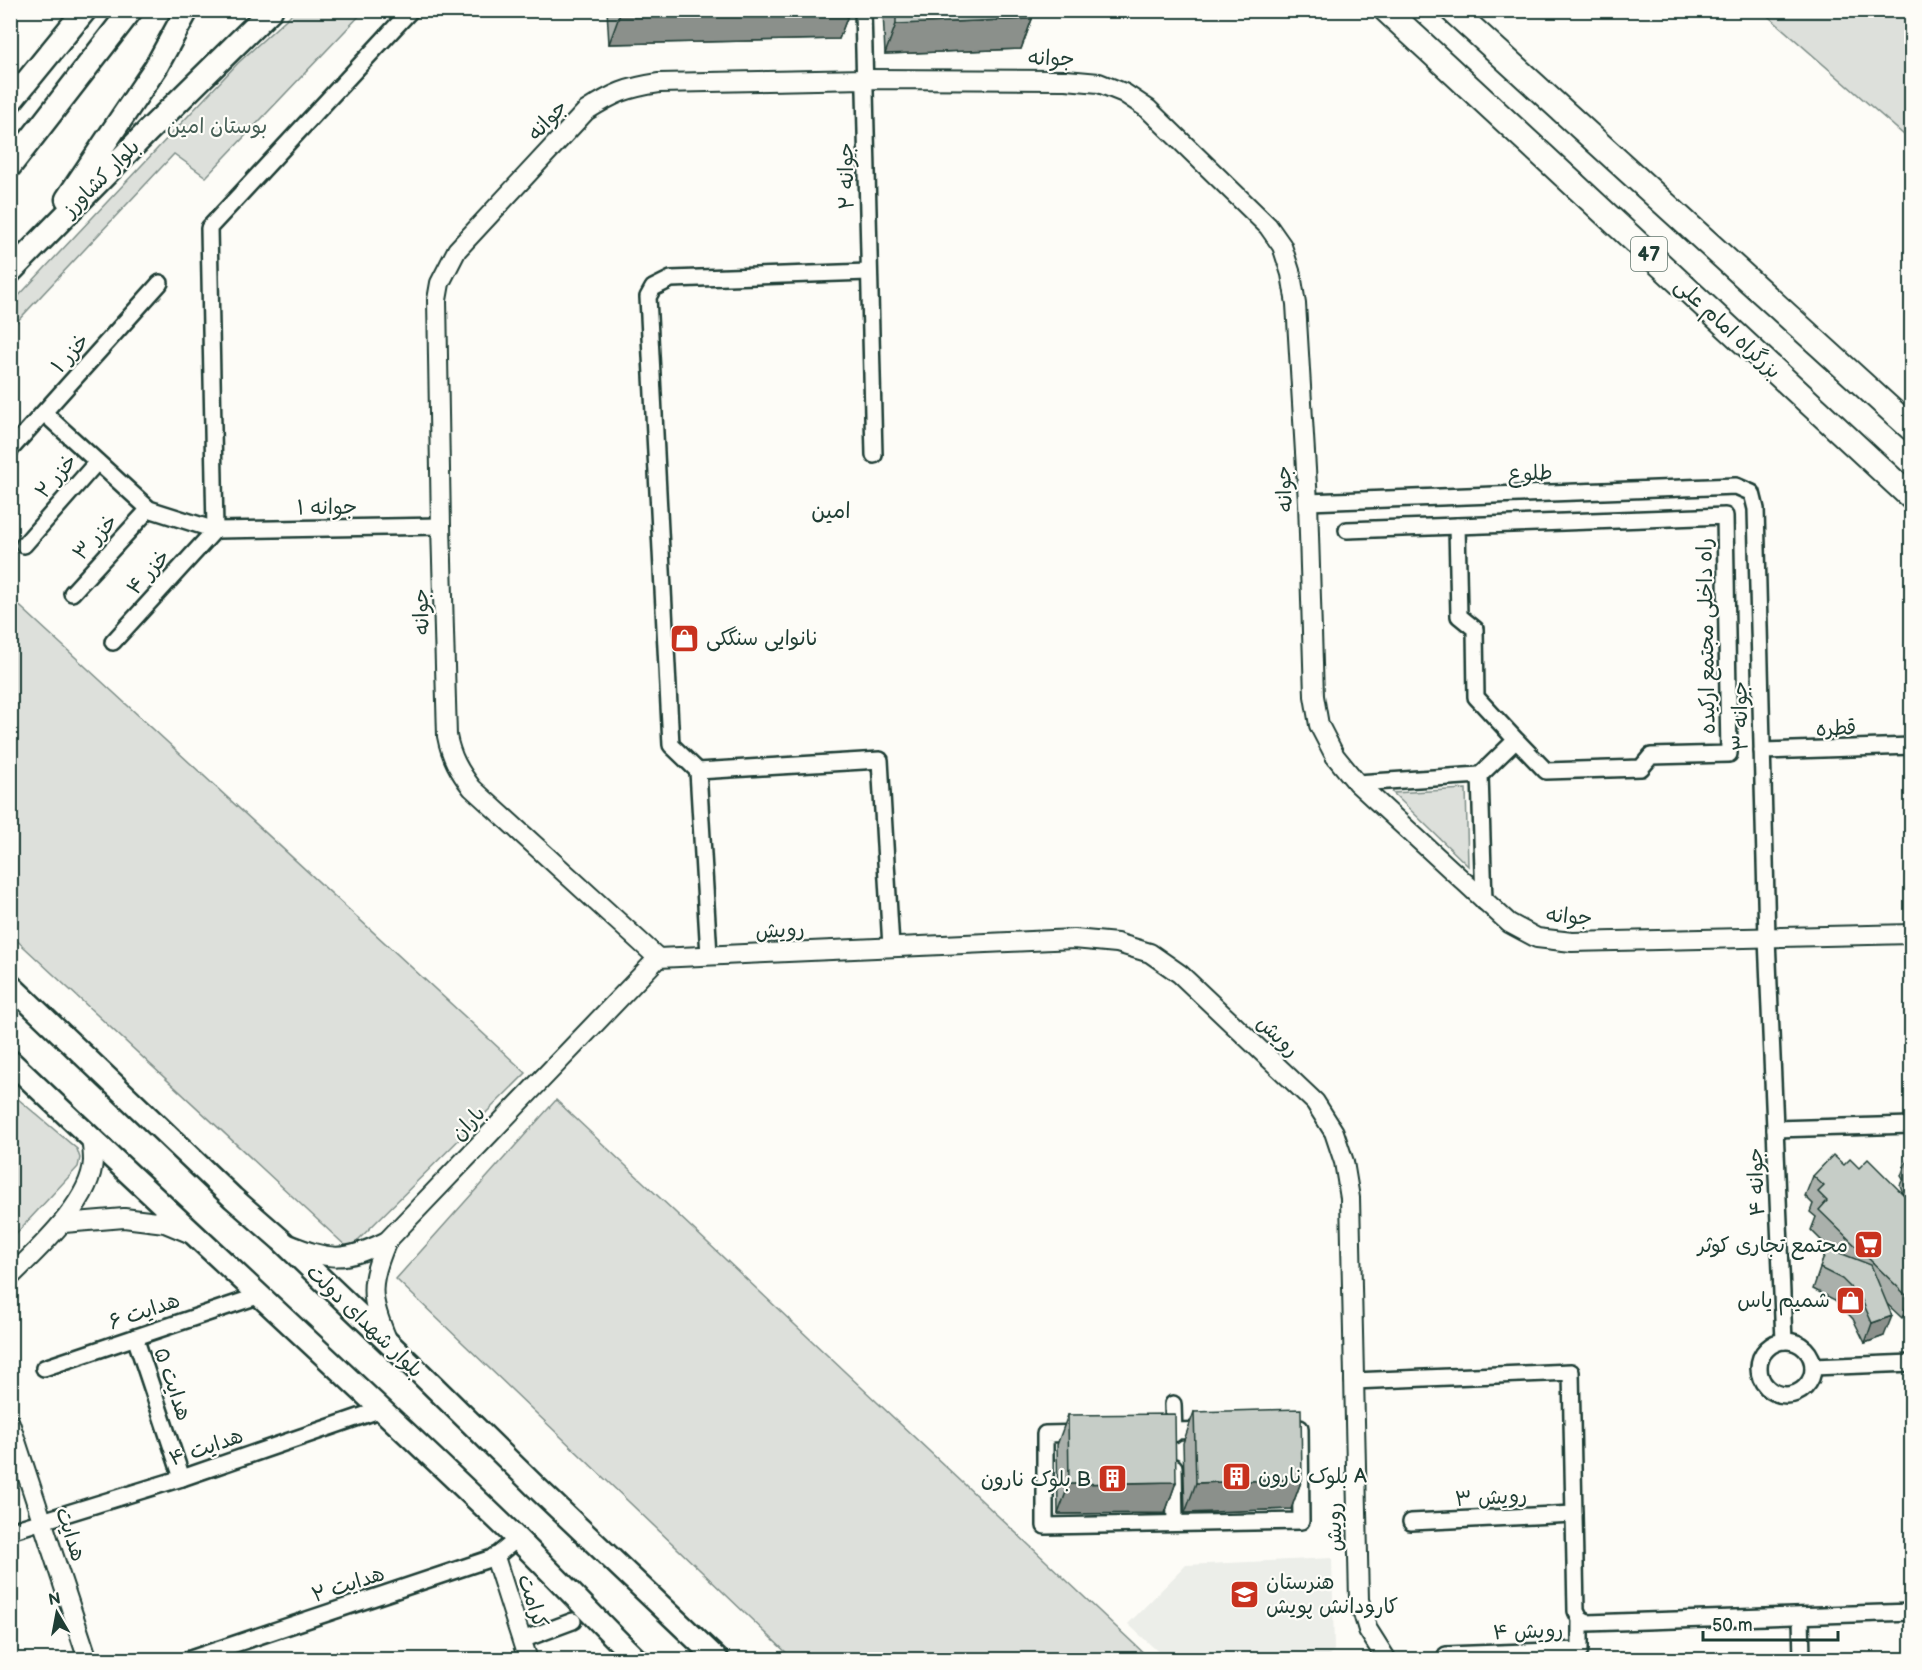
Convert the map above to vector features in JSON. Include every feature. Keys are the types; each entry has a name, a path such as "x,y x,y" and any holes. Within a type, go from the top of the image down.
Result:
{"highway":[{"name":"بزرگراه امام علی","path":"1386,10 1911,498"},
{"name":"47","path":"1452,10 1911,429"}],"main road":[{"path":"10,102 85,10"},
{"path":"10,166 131,10"},
{"path":"34,247 156,67 187,10"},
{"name":"بلوار کشاورز","path":"10,272 271,10"},
{"name":"بلوار شهدای دولت","path":"10,985 281,1240 536,1487 718,1659"},
{"path":"10,1061 198,1236 258,1296 382,1409 637,1659"}],"street":[{"path":"215,530 209,228 411,10"},
{"name":"جوانه ۲","path":"863,10 874,455"},
{"name":"جوانه","path":"658,958 472,788 460,773 451,753 447,736 441,526 437,300 440,283 458,250 586,111 606,98 630,87 659,83 865,79 1066,80 1099,83 1124,93 1148,109 1268,226 1282,246 1291,274 1296,304 1308,502 1314,696 1319,725 1335,756 1357,783 1509,923 1537,938 1572,942 1911,934"},
{"path":"709,955 698,771 671,745 648,297 653,288 671,279 868,272"},
{"name":"خزر ۱","path":"10,450 160,283"},
{"path":"44,413 149,509"},
{"name":"خزر ۲","path":"24,545 97,462"},
{"name":"طلوع","path":"1308,502 1736,486 1752,493"},
{"name":"جوانه ۳","path":"1752,493 1756,508 1767,938"},
{"name":"جوانه ۱","path":"149,509 215,530 441,526"},
{"name":"خزر ۳","path":"72,592 149,509"},
{"name":"راه داخلی مجتمع ارکیده","path":"1347,530 1725,516 1729,754 1651,756 1641,768 1546,771 1476,697 1474,629 1459,616 1457,526"},
{"name":"خزر ۴","path":"113,642 215,530"},
{"path":"1357,783 1480,775 1516,740"},
{"name":"قطره","path":"1762,751 1911,746"},
{"path":"698,771 880,760 891,947"},
{"path":"1480,775 1484,902"},
{"name":"جوانه ۴","path":"1767,938 1784,1341"},
{"name":"رویش","path":"658,958 1074,939 1117,943 1150,953 1180,974 1315,1102 1334,1132 1344,1162 1350,1198 1359,1600 1368,1630 1387,1659"},
{"name":"باران","path":"389,1344 375,1312 372,1288 375,1269 387,1240 658,958"},
{"name":"جوانه ۴","path":"1775,1129 1911,1125"},
{"path":"10,1277 64,1223 87,1182 93,1162 91,1138"},
{"path":"64,1223 124,1218 165,1223 198,1236"},
{"path":"281,1240 315,1254 340,1257 360,1254 387,1240"},
{"name":"هدایت ۶","path":"44,1368 258,1296"},
{"name":"هدایت ۵","path":"135,1337 182,1478"},
{"path":"1784,1341 1792,1342 1807,1351 1813,1367 1808,1383 1802,1390 1786,1395 1770,1389 1760,1375 1761,1359 1770,1347 1784,1341"},
{"path":"1813,1367 1911,1363"},
{"path":"1353,1381 1571,1372 1576,1611 1580,1619 1587,1623 1911,1612"},
{"path":"1173,1404 1175,1523"},
{"name":"هدایت ۴","path":"10,1531 182,1478 382,1409"},
{"name":"هدایت","path":"10,1424 88,1659"},
{"path":"1300,1428 1301,1521 1175,1523 1045,1526 1045,1434 1174,1443 1300,1428"},
{"name":"رویش ۳","path":"1411,1522 1574,1514"},
{"name":"هدایت ۲","path":"187,1659 495,1557 517,1539"},
{"name":"کرامت","path":"495,1557 528,1659"},
{"path":"1801,1616 1802,1659"},
{"name":"رویش ۴","path":"1446,1655 1580,1650 1580,1619"},
{"path":"522,1640 573,1621"}],"shaded area":[{"name":"هنرستان کارودانش پویش","path":"1332,1558 1334,1650 1325,1659 1166,1659 1128,1624 1186,1565"}],"green space":[{"name":"بوستان امین","path":"295,11 364,11 206,177 174,154 11,328 11,304 238,63"},
{"path":"1762,11 1911,11 1911,141"},
{"path":"10,597 526,1073 349,1249 11,935"},
{"path":"1466,789 1468,866 1393,793"},
{"path":"11,1093 77,1149 80,1158 78,1167 11,1239"},
{"path":"556,1100 1150,1659 793,1659 396,1279"}],"building":[{"path":"620,10 763,10 620,14"},
{"path":"896,10 1032,10 1032,19 896,24"},
{"path":"1833,1155 1844,1165 1850,1159 1859,1168 1868,1159 1911,1202 1911,1295 1909,1298 1819,1210 1827,1201 1818,1192 1824,1186 1813,1176"},
{"path":"1827,1248 1871,1265 1892,1316 1872,1323 1861,1298 1842,1279 1820,1268"},
{"path":"1301,1409 1302,1479 1196,1483 1194,1412"},
{"path":"1175,1414 1176,1482 1069,1484 1068,1415"}],"place":[{"name":"نانوایی سنگکی","path":"685,638"},
{"name":"محتمع تجاری کوثر","path":"1869,1245"},
{"name":"شمیم یاس","path":"1851,1300"},
{"name":"بلوک نارون A","path":"1237,1476"},
{"name":"بلوک نارون B","path":"1112,1479"},
{"name":"هنرستان کارودانش پویش","path":"1245,1594"}],"district":[{"name":"امین","path":"831,510"}]}
